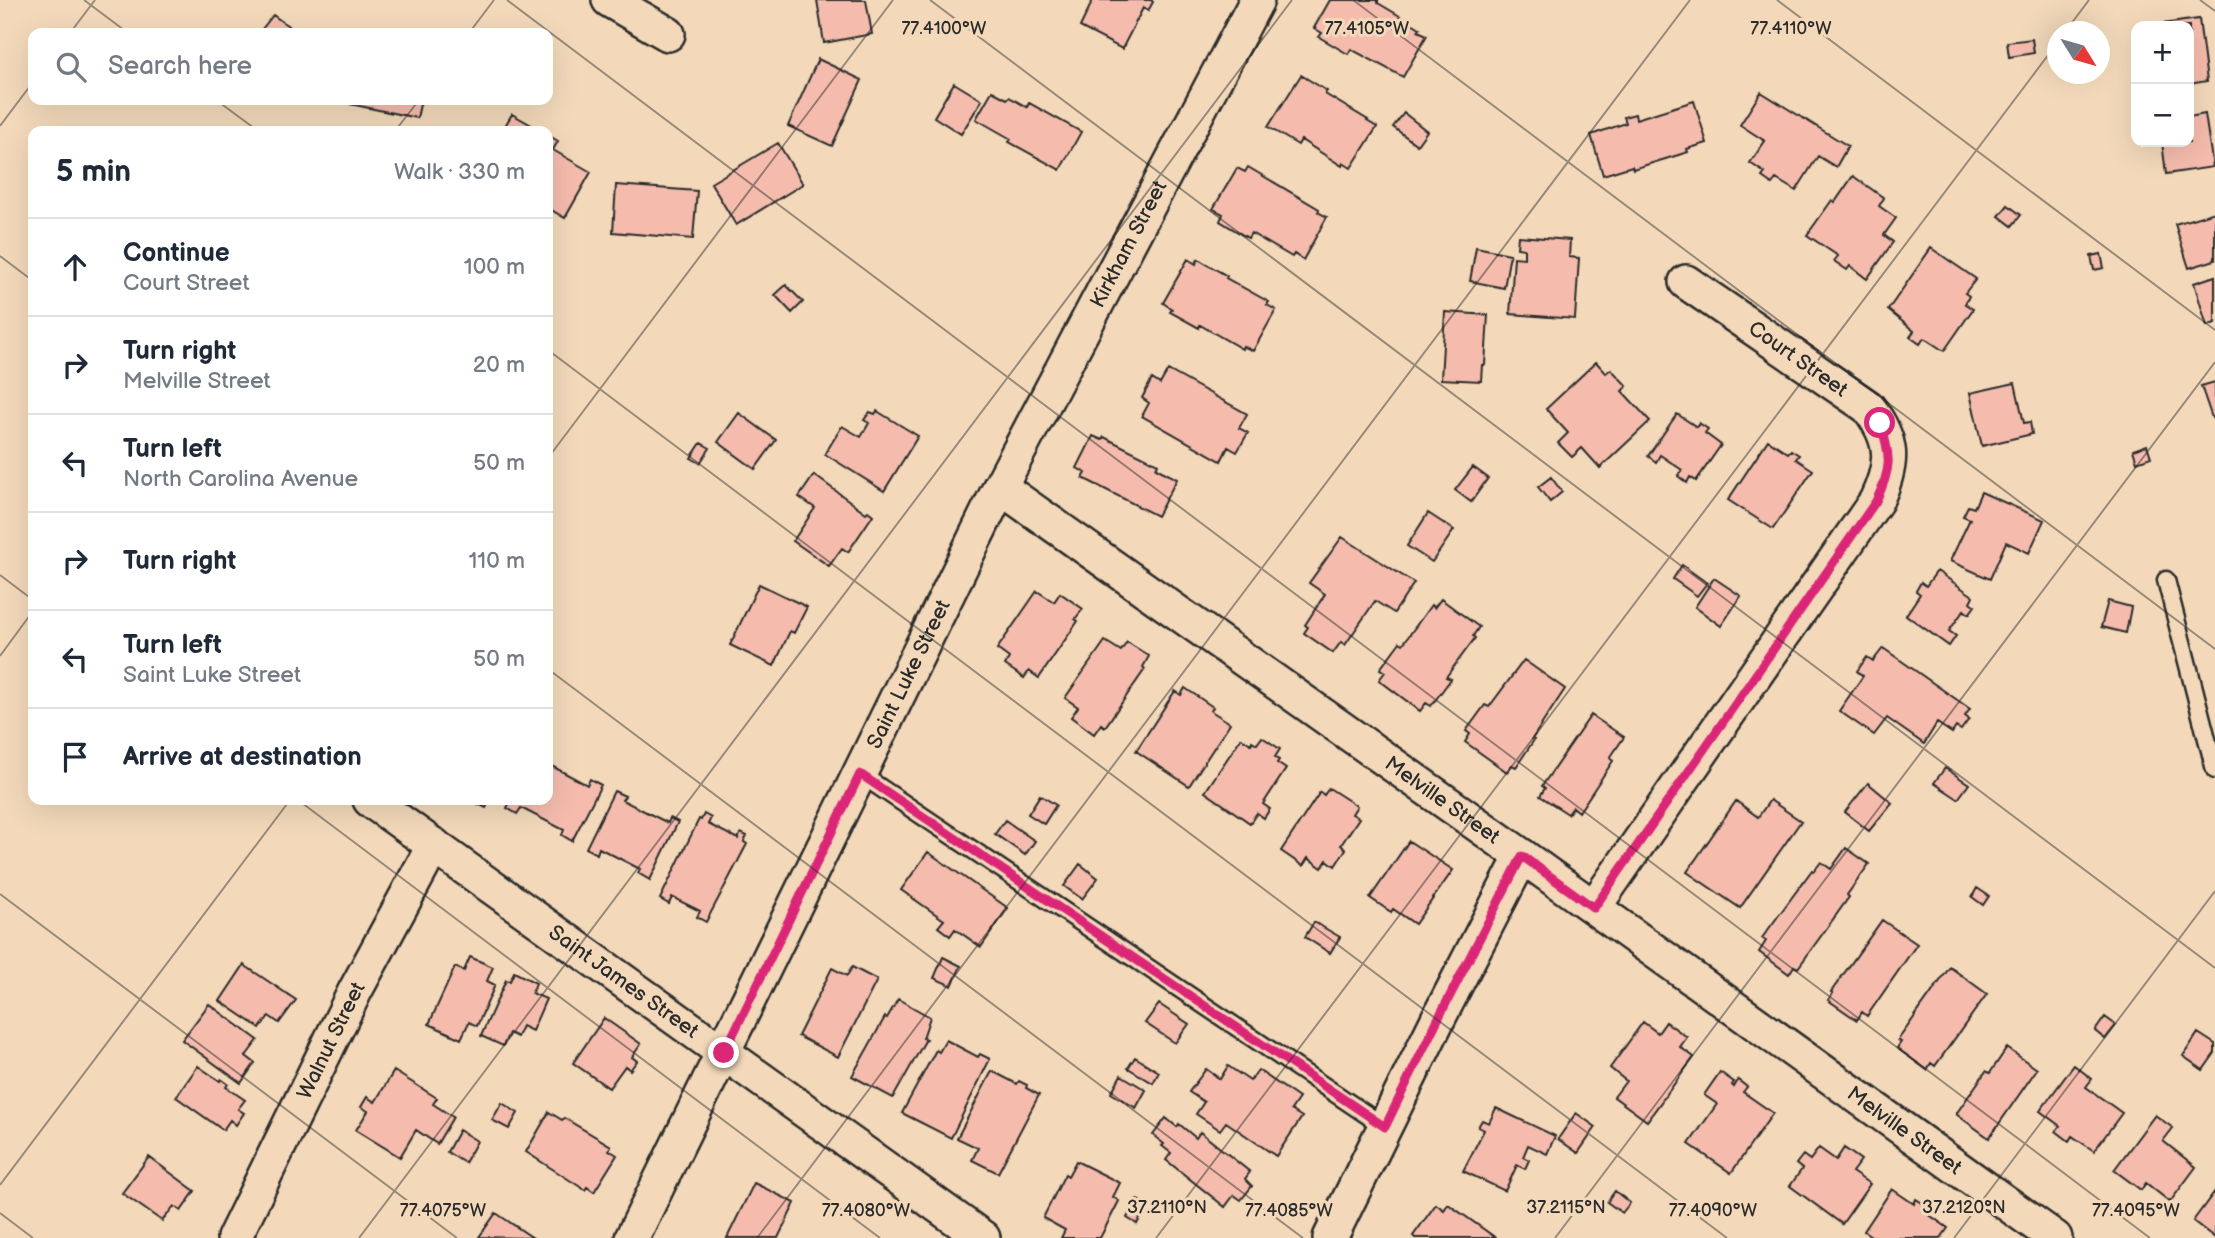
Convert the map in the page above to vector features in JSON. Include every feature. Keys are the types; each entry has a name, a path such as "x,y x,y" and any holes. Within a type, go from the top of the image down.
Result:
{"street":[{"path":"609,0 668,34"},
{"name":"Kirkham Street","path":"1000,487 1257,0"},
{"name":"Court Street","path":"1594,908 1876,501 1887,478 1889,448 1880,423 1868,407 1686,282"},
{"name":"Saint Luke Street","path":"632,1238 1000,487"},
{"name":"Melville Street","path":"1000,487 1522,856 2039,1233"},
{"name":"Saint James Street","path":"377,805 983,1238"},
{"name":"Walnut Street","path":"234,1238 355,991 433,845"},
{"path":"1330,1238 1522,856"}],"lane":[{"path":"2166,580 2215,770"},
{"path":"860,774 1385,1127"}],"building":[{"path":"817,0 866,0 872,34 824,43"},
{"path":"1093,0 1153,2 1148,11 1143,8 1122,49 1080,27"},
{"path":"1330,0 1378,0 1378,3 1427,35 1403,77 1351,49 1348,54 1319,37 1322,33 1314,28"},
{"path":"273,15 291,28 263,28"},
{"path":"2199,19 2207,81 2194,83 2194,21 2184,21"},
{"path":"2032,39 2034,53 2009,57 2007,42"},
{"path":"818,59 862,80 832,146 788,126"},
{"path":"1301,75 1327,91 1325,94 1377,127 1351,168 1343,163 1342,166 1301,140 1298,145 1268,127"},
{"path":"954,83 982,100 961,134 934,117"},
{"path":"992,91 1027,107 1029,103 1081,132 1060,170 1009,142 1011,139 976,119"},
{"path":"1761,92 1848,146 1836,167 1818,156 1796,191 1776,179 1772,184 1762,177 1765,173 1750,163 1765,141 1740,125"},
{"path":"1694,101 1707,143 1687,149 1688,152 1633,169 1632,166 1603,175 1591,135 1626,123 1624,117 1635,114 1636,119"},
{"path":"355,105 420,105 417,118"},
{"path":"1404,113 1427,131 1417,145 1393,127"},
{"path":"512,114 533,126 505,126"},
{"path":"2205,114 2213,167 2166,174 2163,147 2194,147 2194,116"},
{"path":"778,143 803,184 736,225 711,183"},
{"path":"553,150 591,172 565,218 553,211"},
{"path":"1248,167 1319,209 1318,212 1327,217 1303,260 1294,254 1292,257 1251,233 1248,238 1220,221 1223,214 1213,209 1237,168 1245,172"},
{"path":"1853,176 1884,198 1879,206 1896,218 1884,235 1893,242 1867,279 1850,266 1847,270 1834,261 1838,256 1807,235"},
{"path":"616,185 697,191 693,239 613,232"},
{"path":"2008,205 2021,215 2012,226 1999,216"},
{"path":"2215,212 2215,260 2189,268 2175,224"},
{"path":"1518,236 1570,240 1569,257 1579,258 1575,319 1510,314 1514,257 1524,258 1524,249 1517,248"},
{"path":"1476,247 1510,254 1504,288 1470,281"},
{"path":"1931,248 1976,279 1965,293 1969,296 1965,304 1973,309 1944,351 1924,338 1920,344 1910,337 1914,331 1888,310"},
{"path":"2101,254 2104,268 2094,270 2091,256"},
{"path":"1188,259 1196,264 1198,259 1269,302 1267,305 1276,310 1253,351 1243,346 1242,349 1200,325 1199,328 1170,312 1172,309 1163,303"},
{"path":"2215,276 2215,323 2207,326 2194,283"},
{"path":"786,285 803,302 792,313 775,295"},
{"path":"1445,312 1488,315 1485,365 1482,365 1481,381 1441,379"},
{"path":"1596,362 1606,373 1611,369 1627,386 1622,391 1650,421 1600,468 1582,448 1572,457 1558,443 1568,433 1546,409"},
{"path":"1168,370 1247,414 1239,428 1248,433 1237,452 1228,447 1221,461 1142,416 1149,403 1142,398 1152,379 1160,384"},
{"path":"2215,382 2215,417 2212,418 2201,386"},
{"path":"2015,383 2024,423 2030,422 2032,434 1982,446 1970,393"},
{"path":"877,411 918,436 884,491 825,454 842,426 861,437 869,423 864,420 870,412 875,414"},
{"path":"739,413 776,440 755,469 718,442"},
{"path":"1677,414 1697,427 1699,423 1708,429 1705,433 1721,445 1696,481 1690,477 1687,483 1678,476 1682,470 1660,455 1656,462 1648,456"},
{"path":"1093,436 1102,440 1104,437 1158,464 1156,468 1177,479 1157,516 1083,478 1086,473 1077,468"},
{"path":"1768,440 1788,453 1791,450 1799,455 1796,459 1813,470 1773,529 1728,500"},
{"path":"701,443 710,448 700,463 691,458"},
{"path":"2147,445 2151,457 2137,462 2133,450"},
{"path":"1473,467 1488,478 1471,502 1455,490"},
{"path":"814,475 866,513 868,511 873,515 848,552 842,548 829,566 793,541 815,508 799,497"},
{"path":"1551,477 1562,492 1550,502 1538,487"},
{"path":"1981,492 2044,520 2029,553 2006,542 1990,579 1950,561 1970,519 1963,516 1968,506 1974,508"},
{"path":"1428,513 1454,530 1432,562 1407,546"},
{"path":"1342,537 1414,583 1394,613 1375,601 1345,645 1341,642 1333,653 1304,633 1308,627 1305,625 1325,594 1309,583"},
{"path":"1682,565 1707,583 1697,596 1673,579"},
{"path":"1937,571 1973,596 1970,602 1975,606 1969,614 1964,610 1949,631 1956,636 1949,646 1906,615 1920,594 1916,591 1921,582 1926,586"},
{"path":"1714,578 1741,596 1721,626 1695,607"},
{"path":"759,584 807,607 794,633 790,631 774,666 730,645"},
{"path":"1037,591 1054,602 1060,593 1083,609 1075,619 1078,621 1039,678 1029,671 1024,678 1005,665 1009,658 997,649"},
{"path":"1441,599 1479,627 1473,636 1475,638 1446,677 1451,679 1431,706 1426,703 1420,711 1379,680 1385,672 1380,669 1400,642 1403,644 1431,605 1434,608"},
{"path":"2108,601 2131,607 2126,633 2101,627"},
{"path":"1105,641 1121,651 1127,642 1149,656 1143,667 1145,669 1105,727 1101,724 1094,734 1071,717 1078,707 1065,698"},
{"path":"1883,648 1970,709 1965,716 1969,719 1961,730 1956,727 1952,733 1937,723 1924,744 1887,718 1874,735 1839,711 1863,676 1857,671 1867,657 1873,661"},
{"path":"1524,660 1565,689 1516,767 1512,765 1507,772 1465,742 1470,734 1466,731 1485,705 1489,707"},
{"path":"1185,688 1213,707 1211,711 1230,723 1189,786 1136,751 1175,691 1181,695"},
{"path":"1591,715 1624,737 1610,758 1613,761 1579,812 1573,807 1568,814 1540,796 1545,788 1542,786"},
{"path":"1262,737 1280,749 1275,757 1279,760 1277,763 1286,769 1263,804 1270,809 1264,818 1257,813 1250,823 1205,792 1241,738 1251,744 1252,741 1257,744"},
{"path":"553,767 587,785 590,779 601,785 572,841 562,835 564,830 521,808 517,814 507,808 508,805 553,805"},
{"path":"1945,768 1969,784 1958,799 1934,783"},
{"path":"1868,783 1892,803 1869,831 1845,812"},
{"path":"1329,788 1357,806 1352,814 1359,818 1341,845 1346,849 1335,866 1327,860 1322,868 1308,858 1303,866 1281,851 1320,792 1324,795"},
{"path":"614,791 625,796 622,800 668,823 670,818 678,822 650,880 638,873 640,869 599,848 597,854 586,848"},
{"path":"1040,795 1056,805 1044,824 1028,814"},
{"path":"1770,800 1801,821 1740,908 1687,872 1736,801 1758,817"},
{"path":"704,814 711,818 708,824 738,839 741,833 747,836 744,842 747,844 706,922 697,917 700,911 672,897 669,904 660,899 699,819 701,820"},
{"path":"1005,820 1035,841 1025,855 995,834"},
{"path":"1409,841 1453,870 1415,924 1370,898"},
{"path":"1846,848 1869,864 1798,968 1794,966 1789,974 1759,952 1766,941 1762,938 1812,870 1821,862 1831,869"},
{"path":"928,852 1008,908 981,947 955,929 950,936 938,927 944,920 901,890"},
{"path":"1080,864 1098,878 1082,899 1064,886"},
{"path":"1977,888 1989,896 1983,905 1972,897"},
{"path":"1882,920 1917,944 1867,1016 1862,1012 1857,1020 1828,1000"},
{"path":"1314,922 1340,937 1330,953 1305,937"},
{"path":"470,957 493,967 487,981 495,985 477,1026 469,1022 461,1039 429,1024 455,967 464,971"},
{"path":"943,957 961,966 952,986 934,978"},
{"path":"244,965 296,1000 279,1023 269,1016 260,1028 220,1001"},
{"path":"852,967 877,980 838,1057 798,1036 832,968 847,976"},
{"path":"1950,967 1987,994 1935,1066 1931,1063 1927,1070 1897,1048 1901,1042 1898,1040"},
{"path":"514,972 536,983 532,993 546,999 532,1031 522,1026 517,1037 509,1033 503,1046 481,1036 506,980 510,981"},
{"path":"898,999 930,1017 923,1038 926,1039 893,1098 852,1076"},
{"path":"209,1004 258,1040 246,1056 255,1063 241,1083 182,1040"},
{"path":"1159,1004 1189,1024 1175,1043 1145,1023"},
{"path":"2105,1017 2116,1025 2105,1039 2095,1031"},
{"path":"604,1018 641,1044 632,1057 637,1061 630,1070 625,1066 609,1088 573,1063"},
{"path":"1643,1022 1658,1033 1666,1022 1687,1037 1680,1047 1694,1057 1647,1121 1614,1097 1626,1081 1610,1068"},
{"path":"2198,1033 2215,1044 2215,1053 2203,1070 2183,1056"},
{"path":"946,1040 978,1057 980,1054 990,1059 951,1138 902,1113 936,1050 939,1052"},
{"path":"2007,1048 2037,1069 1989,1138 1956,1114 1986,1071 1990,1073"},
{"path":"1135,1057 1159,1072 1153,1083 1128,1068"},
{"path":"2074,1065 2092,1079 2086,1087 2122,1113 2094,1151 2072,1136 2069,1141 2056,1131 2060,1126 2040,1111"},
{"path":"198,1066 228,1084 226,1087 245,1100 238,1109 244,1113 236,1125 230,1120 223,1130 176,1097"},
{"path":"1228,1066 1250,1081 1258,1070 1299,1098 1291,1110 1302,1117 1276,1156 1226,1122 1220,1130 1196,1114 1204,1102 1189,1092 1206,1069 1220,1079"},
{"path":"394,1071 437,1098 433,1104 453,1117 437,1144 416,1130 400,1157 356,1130 368,1111 361,1107 367,1097 375,1102"},
{"path":"992,1071 1017,1084 1019,1081 1027,1085 1026,1088 1039,1095 998,1173 972,1160 978,1148 957,1138"},
{"path":"1720,1072 1734,1082 1734,1087 1738,1080 1747,1087 1743,1092 1773,1113 1731,1173 1689,1144 1717,1104 1704,1095"},
{"path":"1121,1075 1146,1090 1136,1108 1111,1093"},
{"path":"502,1103 518,1113 509,1129 492,1120"},
{"path":"1496,1108 1555,1136 1547,1154 1528,1145 1523,1157 1529,1160 1525,1169 1517,1165 1505,1191 1463,1171 1484,1130 1478,1127 1482,1120 1489,1123"},
{"path":"549,1112 611,1146 609,1150 617,1155 594,1192 587,1187 585,1190 526,1152"},
{"path":"1576,1113 1596,1127 1578,1153 1558,1139"},
{"path":"2155,1115 2173,1128 2163,1141 2196,1167 2170,1202 2146,1183 2141,1190 2114,1170"},
{"path":"1166,1118 1177,1127 1179,1124 1196,1138 1200,1132 1250,1172 1245,1179 1252,1186 1241,1200 1234,1195 1225,1207 1166,1160 1171,1153 1153,1135"},
{"path":"459,1130 477,1141 465,1163 447,1152"},
{"path":"1819,1148 1836,1160 1844,1148 1861,1160 1852,1172 1870,1184 1842,1224 1790,1186 1802,1169 1796,1164 1803,1155 1810,1160"},
{"path":"149,1157 195,1191 181,1211 174,1206 162,1221 122,1193"},
{"path":"1076,1161 1120,1183 1113,1197 1119,1201 1100,1238 1061,1238 1065,1230 1043,1218 1065,1174 1068,1176"},
{"path":"754,1183 795,1203 778,1238 727,1238"},
{"path":"1892,1189 1914,1204 1916,1199 1932,1209 1928,1214 1948,1228 1941,1238 1874,1238 1864,1231"},
{"path":"1615,1191 1630,1203 1622,1213 1607,1202"},
{"path":"2215,1191 2215,1238 2193,1221"},
{"path":"1137,1200 1147,1205 1137,1224 1127,1218"},
{"path":"1436,1204 1444,1210 1448,1204 1496,1238 1415,1238 1413,1236"},
{"path":"496,1213 533,1238 479,1237"}],"route":[{"path":"724,1053 860,774 1385,1127 1522,856 1594,908 1876,501 1887,478 1889,448 1880,423"}]}
